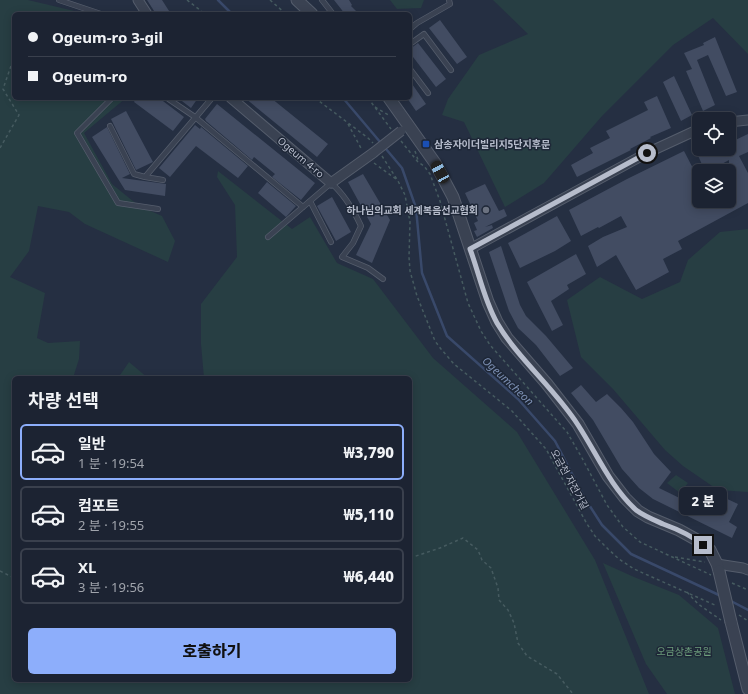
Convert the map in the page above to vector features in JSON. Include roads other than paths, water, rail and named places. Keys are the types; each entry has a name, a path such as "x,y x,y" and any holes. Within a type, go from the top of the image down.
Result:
{"street":[{"path":"138,0 146,12"},
{"path":"297,0 310,12"},
{"name":"Ogeum 4-ro","path":"233,100 331,182 375,156 405,128"},
{"path":"390,100 405,128 435,163 453,197 488,302 497,322 507,338 578,424 608,476 625,498 638,511 648,517 679,530 697,540 710,550 731,620 748,689"},
{"path":"736,121 748,120"},
{"path":"470,249 647,153 692,132"},
{"path":"715,566 743,568 748,570"}],"lane":[{"path":"59,0 95,12"},
{"path":"322,0 331,12"},
{"path":"412,27 450,4 449,0"},
{"path":"412,43 424,34 451,70"},
{"path":"412,72 428,93"},
{"path":"110,100 77,133 118,203 158,209"},
{"path":"170,100 195,118 303,207"},
{"path":"145,177 210,100"},
{"path":"110,126 134,174 163,180"},
{"path":"268,237 331,182 355,214 361,226 353,243 342,258 368,268 383,279"},
{"path":"310,201 331,242"}],"waterway":[{"name":"Ogeumcheon","path":"218,0 230,12"},
{"name":"Ogeumcheon","path":"345,100 402,168 416,208 422,273 447,336 518,399 555,441 584,497 602,525 631,554 721,596"},
{"name":"Ogeumcheon","path":"729,600 748,610"}],"place":[{"name":"삼송자이더빌리지5단지후문","path":"426,144"},
{"name":"하나님의교회 세계복음선교협회","path":"486,210"}],"park label":[{"name":"오금상촌공원","path":"684,651"}]}
